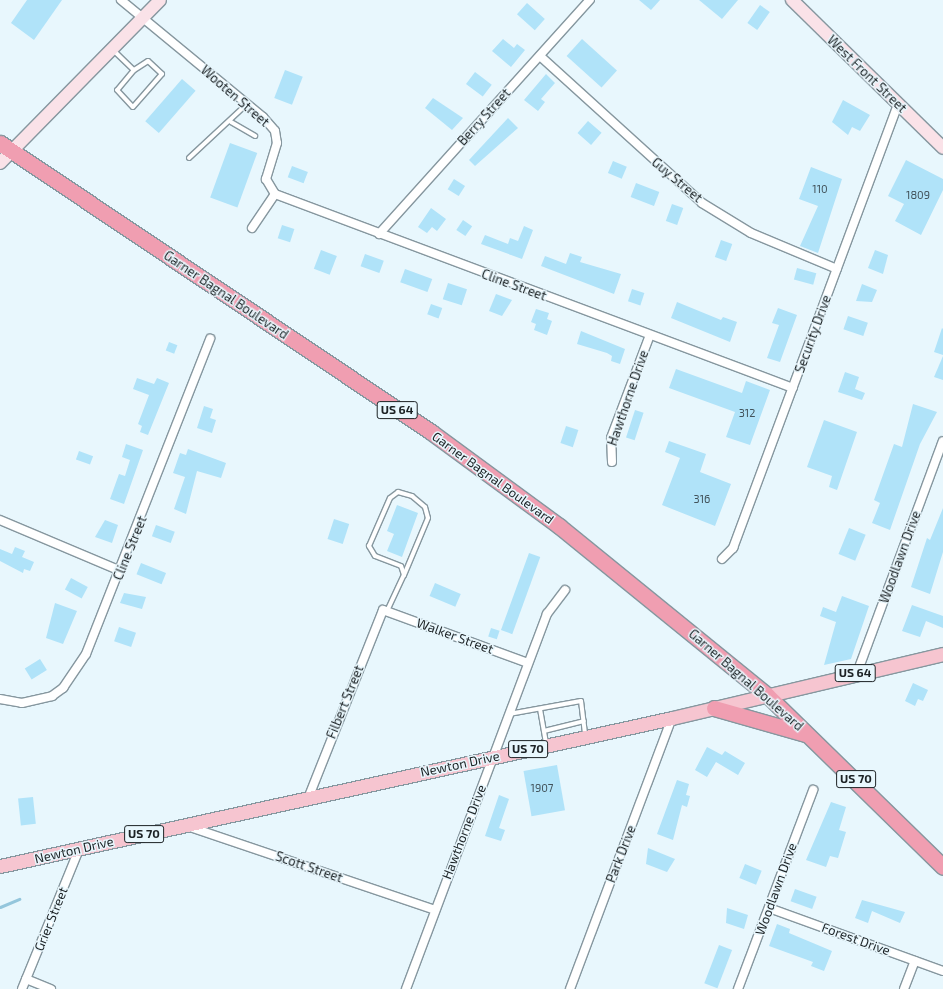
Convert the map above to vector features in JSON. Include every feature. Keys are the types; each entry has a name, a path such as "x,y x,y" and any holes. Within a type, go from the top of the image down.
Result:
{"highway":[{"name":"Garner Bagnal Boulevard","path":"0,143 499,480 633,582 767,694 943,867"},
{"path":"714,708 764,719 810,735"}],"main road":[{"name":"Newton Drive","path":"0,866 309,796 672,718 857,672 943,654"}],"street":[{"name":"Wooten Street","path":"121,0 247,104 275,131 277,143 266,179 275,194"},
{"path":"0,163 160,0"},
{"name":"Berry Street","path":"379,234 590,0"},
{"name":"West Front Street","path":"792,0 943,148"},
{"name":"Guy Street","path":"540,56 702,202 751,233 837,269"},
{"name":"Security Drive","path":"722,559 733,548 898,105"},
{"path":"252,228 275,194"},
{"name":"Cline Street","path":"275,194 793,388"},
{"name":"Hawthorne Drive","path":"612,462 611,438 650,335"},
{"name":"Cline Street","path":"0,699 37,701 63,688 86,654 121,571 210,339"},
{"name":"Woodlawn Drive","path":"857,672 943,441"},
{"path":"0,520 121,571"},
{"name":"Hawthorne Drive","path":"406,989 547,614 565,590"},
{"name":"Walker Street","path":"385,610 528,662"},
{"name":"Filbert Street","path":"309,796 385,610"},
{"name":"Park Drive","path":"570,989 672,718"},
{"name":"Woodlawn Drive","path":"738,989 813,790"},
{"name":"Scott Street","path":"184,825 435,910"},
{"name":"Grier Street","path":"22,989 79,848"},
{"name":"Forest Drive","path":"769,908 943,971"},
{"path":"904,989 915,961"},
{"path":"26,979 52,989"}],"lane":[{"path":"112,49 134,70"},
{"path":"148,61 162,74 133,107 117,90 134,70 148,61"},
{"path":"189,158 232,122 247,104"},
{"path":"232,122 255,136"},
{"path":"385,610 404,575 428,518 420,504 412,496 398,492 390,498 369,546 375,556 401,566 404,575"},
{"path":"509,714 581,701 586,737"},
{"path":"540,709 546,745"},
{"path":"544,731 584,721"}],"building":[{"path":"27,0 62,0 34,40 11,23"},
{"path":"639,0 660,0 651,10"},
{"path":"699,0 738,0 722,19"},
{"path":"527,3 545,19 535,30 517,14"},
{"path":"760,5 770,12 757,30 747,23"},
{"path":"503,39 514,48 517,44 525,50 511,67 492,51"},
{"path":"582,39 617,70 602,88 567,56"},
{"path":"285,70 303,77 292,105 274,98"},
{"path":"475,72 492,85 483,97 466,84"},
{"path":"546,74 555,83 541,99 545,102 538,111 524,100"},
{"path":"182,79 196,91 159,133 145,121"},
{"path":"433,98 463,118 452,130 425,108"},
{"path":"843,100 870,115 860,131 852,127 848,135 832,122"},
{"path":"508,118 518,128 475,166 469,160"},
{"path":"588,121 602,133 591,145 578,133"},
{"path":"230,143 257,153 237,207 210,198"},
{"path":"906,160 943,179 943,190 921,235 895,221 904,204 888,196"},
{"path":"613,161 627,167 622,179 608,173"},
{"path":"292,166 308,172 304,183 288,177"},
{"path":"811,167 842,179 818,253 800,246 818,206 799,199"},
{"path":"454,179 465,186 459,196 448,189"},
{"path":"636,183 659,192 654,206 631,197"},
{"path":"672,204 683,208 677,225 666,221"},
{"path":"431,208 446,219 437,231 432,227 427,233 418,227"},
{"path":"463,220 472,226 465,236 456,230"},
{"path":"282,225 294,229 290,242 278,238"},
{"path":"524,226 533,230 522,259 481,244 485,235 508,244 510,238 518,241"},
{"path":"721,240 732,244 726,261 715,257"},
{"path":"321,250 337,256 330,275 314,269"},
{"path":"875,250 888,255 883,274 868,268"},
{"path":"570,253 582,257 580,262 621,274 614,294 541,266 545,256 566,264"},
{"path":"365,254 384,261 379,273 361,266"},
{"path":"797,268 816,273 813,285 794,280"},
{"path":"405,269 432,279 427,292 400,282"},
{"path":"448,283 467,289 462,305 443,299"},
{"path":"862,284 877,290 872,302 856,301"},
{"path":"632,289 644,293 640,305 628,301"},
{"path":"496,294 512,300 502,316 489,311"},
{"path":"677,302 721,320 723,317 737,322 730,342 671,318"},
{"path":"431,304 442,308 439,318 427,314"},
{"path":"778,308 797,315 780,362 767,358 779,325 772,323"},
{"path":"536,309 549,313 547,319 552,321 547,335 534,330 536,324 531,322"},
{"path":"848,316 868,323 863,336 843,329"},
{"path":"942,328 943,329 943,355 934,352"},
{"path":"581,331 625,349 620,364 611,361 612,356 607,353 577,344"},
{"path":"169,342 177,345 174,354 166,350"},
{"path":"943,356 943,380 934,377"},
{"path":"676,369 742,393 746,381 770,390 750,445 726,437 735,412 669,388"},
{"path":"845,372 859,377 855,389 865,393 862,400 838,392"},
{"path":"137,378 154,384 157,378 169,383 148,435 140,432 142,426 138,424 149,395 133,389"},
{"path":"913,404 937,412 920,444 890,530 872,523 880,503 874,500 894,444 902,447"},
{"path":"204,406 213,409 210,418 216,420 212,433 197,428"},
{"path":"635,410 644,413 635,440 626,438"},
{"path":"824,420 857,432 837,490 829,487 832,476 807,467"},
{"path":"566,426 578,430 573,447 560,443"},
{"path":"669,441 706,454 700,472 731,484 715,526 662,505 680,458 665,452"},
{"path":"126,444 143,450 124,504 110,499 119,474 125,476 130,460 122,457"},
{"path":"188,449 226,463 221,478 197,471 186,514 174,509 185,477 173,473 180,453 186,455"},
{"path":"79,451 93,456 90,465 76,459"},
{"path":"397,505 418,513 402,557 387,551 394,534 387,531"},
{"path":"943,508 943,552 930,594 911,587 927,538 930,540"},
{"path":"334,519 349,524 343,544 328,539"},
{"path":"105,520 118,525 112,543 95,537"},
{"path":"156,525 175,532 171,543 152,536"},
{"path":"849,528 866,535 855,561 839,554"},
{"path":"15,547 25,551 22,557 34,562 30,571 24,569 23,573 0,561 0,549 12,554"},
{"path":"529,553 540,557 512,634 501,630"},
{"path":"141,563 166,573 162,584 137,574"},
{"path":"71,578 88,587 82,598 65,589"},
{"path":"435,583 461,594 455,607 430,596"},
{"path":"124,593 146,597 142,609 120,603"},
{"path":"842,596 869,606 851,659 824,665 836,622 820,616 823,607 836,612"},
{"path":"55,603 77,611 63,644 46,638"},
{"path":"912,605 943,616 943,628 926,621 920,637 902,631"},
{"path":"119,627 136,633 131,647 114,641"},
{"path":"491,628 500,631 497,639 488,637"},
{"path":"40,659 47,670 32,680 25,669"},
{"path":"913,683 928,690 923,701 918,699 915,706 905,701"},
{"path":"707,747 722,755 725,751 745,763 738,775 716,762 707,777 695,770"},
{"path":"557,765 565,810 532,816 524,771"},
{"path":"677,780 689,784 686,795 690,796 687,807 682,805 673,840 657,834"},
{"path":"499,795 509,799 499,828 505,830 501,841 485,836"},
{"path":"33,797 36,824 21,825 18,799"},
{"path":"831,802 846,807 839,830 846,832 838,858 830,856 826,867 806,860"},
{"path":"648,848 675,859 667,872 646,864"},
{"path":"745,864 762,871 756,885 739,878"},
{"path":"795,889 817,897 812,909 791,901"},
{"path":"862,900 905,912 900,923 872,911 868,923 855,918"},
{"path":"727,908 748,915 744,929 726,923"},
{"path":"777,924 790,929 789,933 832,951 824,971 811,966 813,962 769,946"},
{"path":"719,945 732,950 717,988 704,983"}],"waterway":[{"path":"0,907 19,899"}]}
